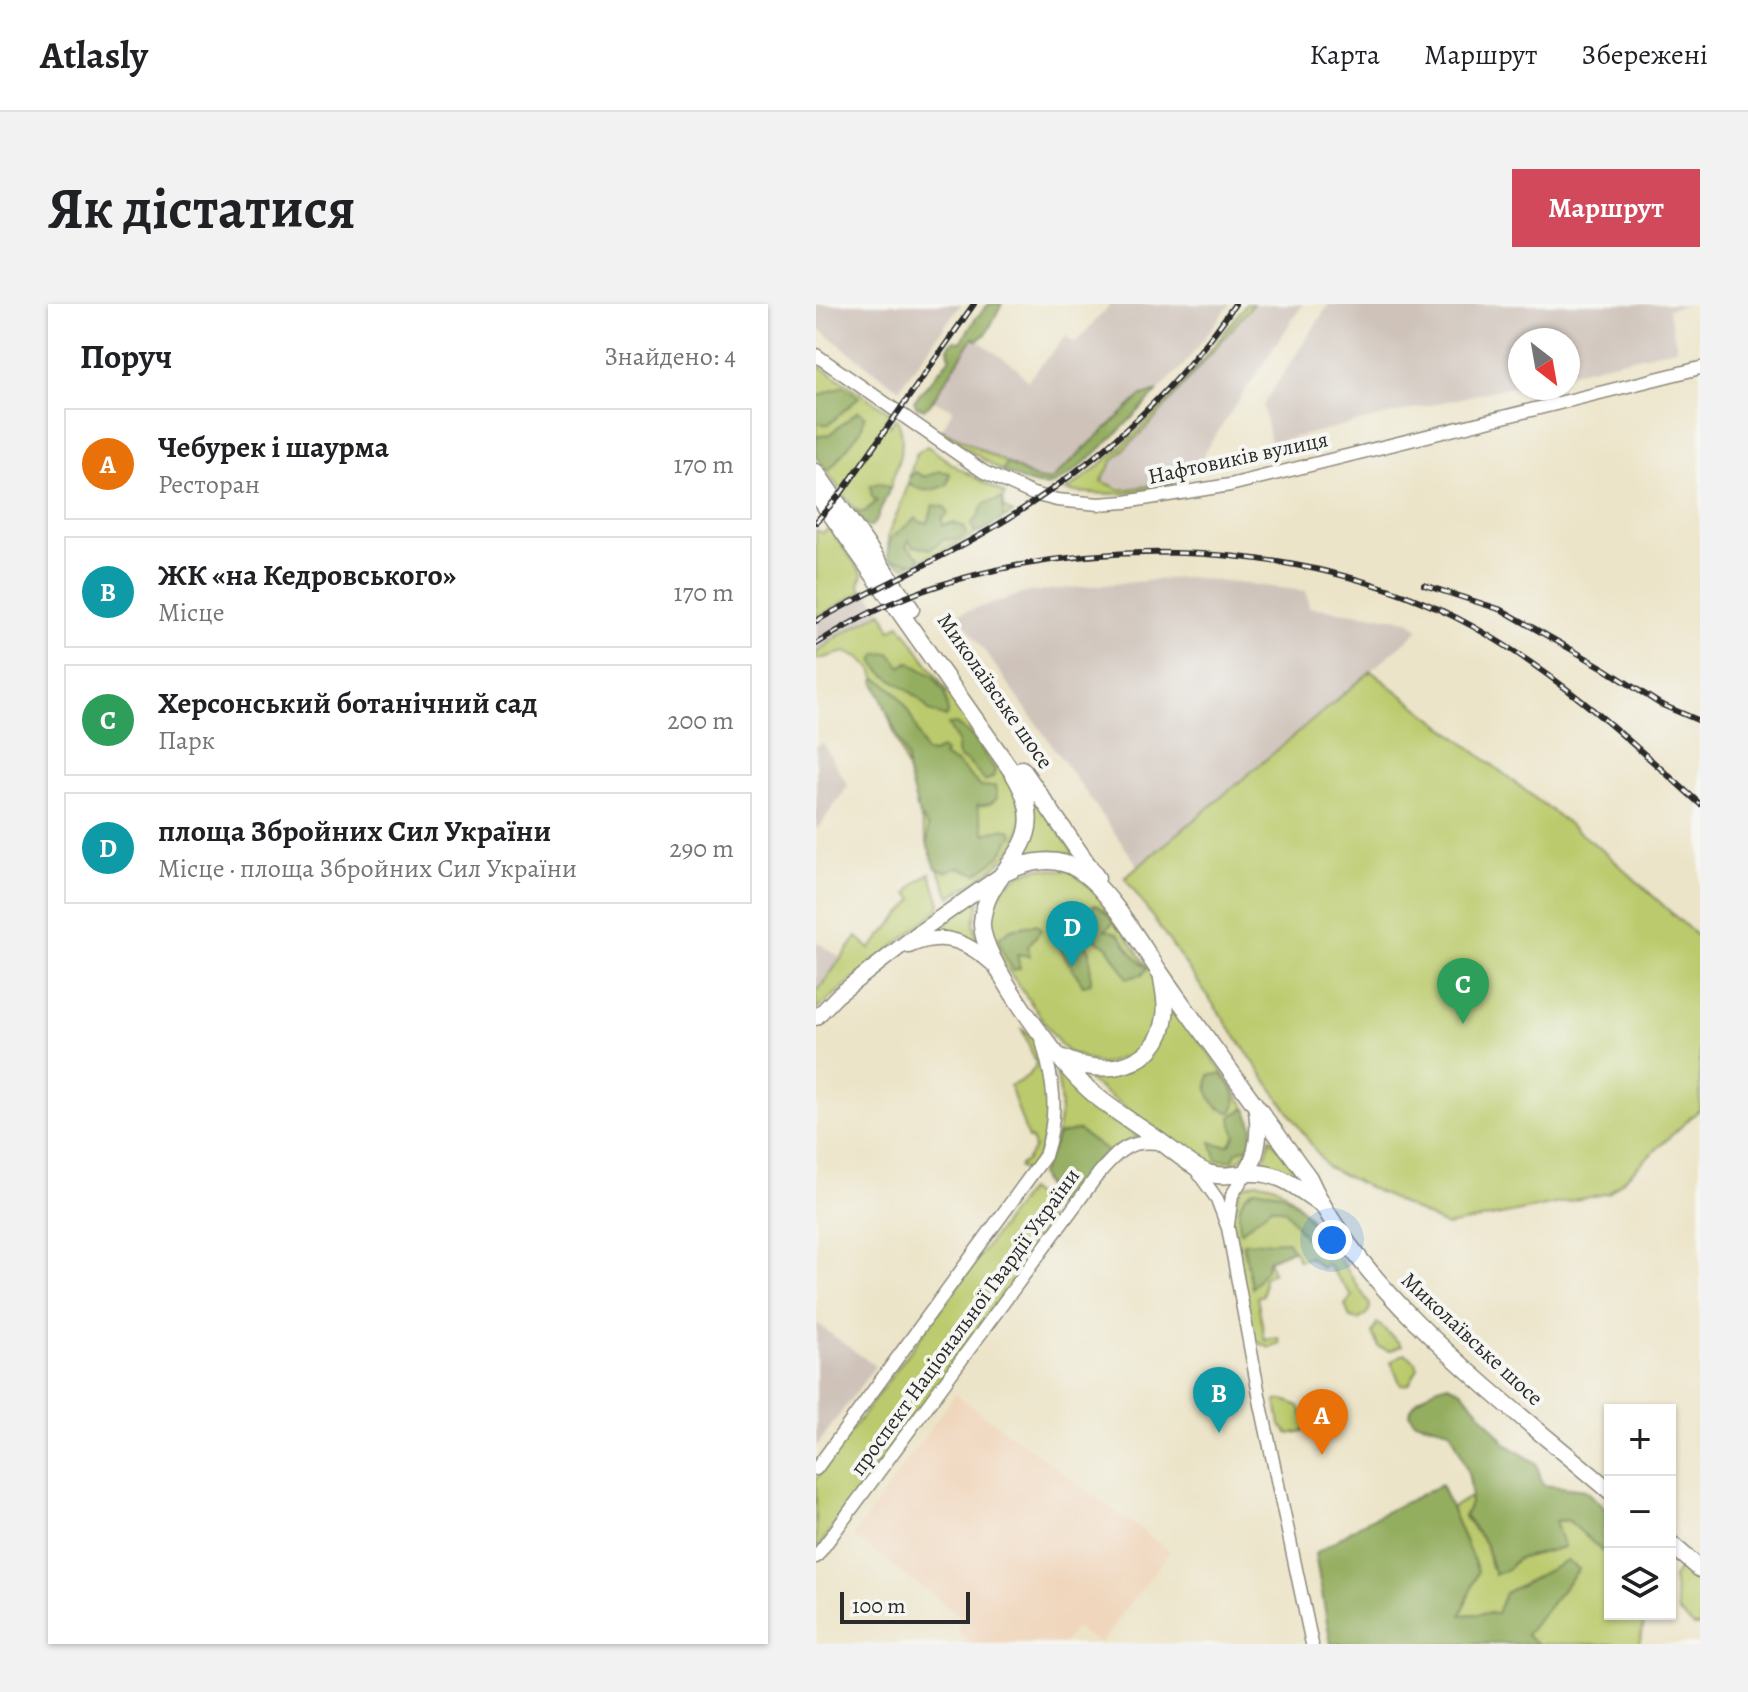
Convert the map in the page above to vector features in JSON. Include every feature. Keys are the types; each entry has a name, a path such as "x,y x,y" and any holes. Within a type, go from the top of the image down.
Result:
{"main road":[{"name":"Миколаївське шосе","path":"816,472 1136,936"},
{"name":"Миколаївське шосе","path":"816,493 1022,787 1027,803 1027,829 1021,848 1005,873"},
{"path":"816,1018 837,996 953,907 1005,873 1028,864 1053,861 1076,868 1097,887 1161,973 1166,1004 1163,1027 1153,1046 1140,1058 1124,1066 1104,1069 1082,1066 1057,1054 1039,1030 996,967 982,937 981,926 987,900 1005,873"},
{"path":"885,960 923,939 940,937 969,945 996,967"},
{"name":"Миколаївське шосе","path":"1161,973 1309,1178 1321,1204 1388,1292 1464,1366 1604,1486"},
{"name":"Миколаївське шосе","path":"1057,1054 1086,1088 1189,1163 1220,1176 1273,1174 1321,1204"},
{"path":"1246,1173 1258,1146 1260,1128 1257,1107"},
{"path":"1676,1548 1700,1569"}],"street":[{"name":"Нафтовиків вулиця","path":"816,355 984,472 1033,494 1099,504 1230,485 1700,368"},
{"name":"проспект Національної Гвардії України","path":"816,1469 1045,1156 1054,1128 1054,1092 1039,1030"},
{"name":"проспект Національної Гвардії України","path":"816,1557 1099,1173 1121,1149 1144,1142 1165,1145"},
{"path":"1189,1163 1210,1186 1228,1228 1260,1400 1312,1644"},
{"path":"1228,1228 1232,1195 1246,1173"}],"shaded area":[{"path":"816,304 961,304 899,389 816,327"},
{"path":"1111,304 1230,304 1183,366 1158,391 1140,397 1050,481 1037,479 942,430 953,409 932,400 974,338 1016,367 1027,381 1066,336 1075,343"},
{"path":"1253,304 1303,304 1188,477 1170,484 1129,489 1100,481 1114,459 1153,421"},
{"path":"1329,304 1689,304 1668,309 1677,348 1580,370 1580,328 1508,328 1508,387 1270,443 1263,405"},
{"path":"1187,577 1306,591 1309,607 1408,620 1419,630 1139,867 958,614 1028,592"},
{"path":"866,589 882,612 837,637 816,653 816,618"},
{"path":"823,743 848,786 816,831 816,746"},
{"path":"816,941 841,958 816,992"},
{"path":"816,1323 875,1366 816,1447"},
{"path":"955,1394 1170,1551 1100,1644 1075,1628 1063,1644 973,1644 959,1634 959,1615 853,1537"}],"green space":[{"path":"989,304 1002,304 986,334 977,340 973,338 929,406 924,409 916,406 914,401 950,358 948,348 953,341 961,342"},
{"path":"1246,304 1253,304 1153,421 1114,459 1101,481 1120,489 1179,482 1152,490 1123,493 1066,491 1117,450 1163,405"},
{"path":"816,364 891,413 885,422 890,426 896,418 900,426 902,444 890,488 879,483 877,501 863,513 854,509 816,457"},
{"path":"843,386 859,397 829,424 816,424 816,397"},
{"path":"1158,391 1106,444 1061,480 1050,485 1038,485 1002,471 1007,463 1037,479 1050,481 1140,397"},
{"path":"858,411 865,416 861,430 828,472 816,457 816,437 830,434"},
{"path":"942,430 1007,463 1002,471 944,435"},
{"path":"927,446 958,468 1005,494 1005,509 1013,513 955,545 905,567 888,558 888,536 909,483 919,489 932,490 947,485 950,478 934,474 925,477 915,472 909,478 916,454"},
{"path":"940,471 950,473 947,485 937,489 919,489 909,483 915,472 925,477"},
{"path":"879,483 890,488 876,521 870,527 865,526 854,509 863,513 877,501 872,497 870,486"},
{"path":"1003,498 1003,519 978,533 974,531 971,524 984,504"},
{"path":"933,505 945,507 948,514 942,519 943,525 953,523 964,527 966,534 956,540 945,539 931,549 913,546 909,540 906,546 920,557 917,564 888,558 890,539 916,518 928,523"},
{"path":"829,528 863,575 859,584 862,591 816,618 816,530 823,533"},
{"path":"882,612 891,630 900,624 1015,788 1020,807 1022,819 1019,833 1006,857 985,875 950,897 928,846 907,770 872,669 859,657 845,652 816,660 816,653 837,637"},
{"path":"890,653 901,667 908,662 933,676 945,693 946,717 929,711 878,668 873,660 877,654"},
{"path":"1371,671 1606,853 1700,939 1700,1109 1609,1193 1447,1226 1327,1167 1125,878"},
{"path":"876,678 902,700 925,752 933,753 941,749 945,753 943,756 958,764 981,787 995,786 997,798 990,804 977,806 985,834 1004,828 1013,835 999,857 977,874 957,867 946,872 936,868 928,846 928,827 919,814 907,770 907,759 874,681"},
{"path":"956,724 973,737 995,770 993,777 985,781 968,762 959,758 958,742 948,725"},
{"path":"1033,794 1075,855 1051,851 1023,856"},
{"path":"1038,868 1070,871 1096,892 1155,978 1163,1011 1145,1050 1101,1065 1068,1052 998,956 990,929 995,900 1003,888 1021,874"},
{"path":"930,873 940,903 939,909 816,1010 816,993 857,937 870,949 914,899 908,893 914,885"},
{"path":"981,895 974,923 977,940 974,942 934,932 933,930"},
{"path":"1093,905 1115,921 1105,930 1118,935 1147,968 1142,975 1127,978 1108,947 1092,937"},
{"path":"1037,924 1041,930 1028,946 1030,956 1017,954 1020,968 1013,970 1002,951 999,938 1011,929"},
{"path":"1052,928 1065,930 1069,936 1085,942 1090,952 1091,983 1083,985 1052,935"},
{"path":"1174,1005 1228,1080 1250,1118 1248,1150 1230,1165 1213,1166 1196,1159 1087,1079 1083,1072 1105,1075 1128,1071"},
{"path":"1022,1029 1032,1039 1040,1055 1047,1098 1043,1142 1036,1159 1026,1170 1019,1168 1020,1165 1034,1148 1010,1086 1030,1074 1036,1063"},
{"path":"1059,1071 1074,1087 1138,1136 1113,1149 1063,1213 1055,1206 1040,1175 1059,1125 1060,1099 1056,1072"},
{"path":"1222,1074 1235,1097 1232,1112 1220,1108 1209,1095 1209,1075"},
{"path":"1246,1108 1253,1127 1251,1146 1236,1152 1233,1160 1217,1160 1211,1142 1229,1145 1236,1135 1231,1116"},
{"path":"1078,1130 1109,1153 1063,1213 1040,1175 1058,1135"},
{"path":"1270,1138 1302,1176 1298,1179 1286,1172 1261,1167 1259,1163 1267,1152"},
{"path":"1256,1182 1280,1189 1316,1226 1370,1305 1364,1316 1358,1320 1350,1318 1345,1305 1352,1296 1327,1264 1322,1268 1309,1257 1299,1261 1293,1249 1268,1260 1273,1272 1264,1278 1263,1295 1257,1297 1265,1340 1279,1338 1280,1344 1270,1348 1257,1342 1253,1337 1231,1215 1241,1187"},
{"path":"1256,1189 1281,1193 1298,1205 1332,1250 1323,1257 1310,1245 1285,1210 1271,1207 1241,1232 1239,1219 1242,1201"},
{"path":"1028,1190 1041,1200 1051,1230 816,1550 816,1479"},
{"path":"1288,1241 1292,1250 1268,1260 1266,1269 1252,1288 1243,1243"},
{"path":"1377,1323 1402,1345 1390,1351 1379,1347 1372,1333"},
{"path":"1405,1353 1416,1362 1418,1368 1409,1384 1401,1385 1391,1362"},
{"path":"1448,1384 1462,1390 1506,1444 1536,1463 1543,1485 1586,1490 1604,1508 1604,1553 1568,1520 1555,1521 1564,1547 1517,1559 1509,1568 1495,1575 1485,1543 1464,1516 1471,1496 1470,1485 1464,1461 1450,1430 1414,1421 1409,1413 1415,1403 1436,1388"},
{"path":"1284,1400 1299,1406 1307,1424 1303,1431 1289,1434 1280,1425 1276,1401"},
{"path":"1441,1485 1478,1571 1461,1615 1497,1613 1505,1593 1567,1561 1579,1569 1526,1635 1539,1644 1331,1644 1315,1554 1361,1524"},
{"path":"1470,1497 1471,1503 1464,1517 1485,1543 1491,1568 1509,1568 1517,1559 1564,1547 1554,1521 1568,1520 1604,1553 1604,1620 1645,1620 1639,1644 1539,1644 1525,1635 1578,1570 1498,1613 1461,1615 1478,1571 1451,1508"},
{"path":"1682,1570 1700,1585 1700,1626 1694,1626 1678,1612 1676,1573"}],"railway":[{"path":"816,522 842,492 974,304"},
{"path":"816,621 968,542 1060,484 1155,401 1184,371 1235,304"},
{"path":"816,644 874,611 942,584 1017,566 1095,555 1175,553 1255,559 1332,573 1405,595 1472,626 1563,686 1700,804"},
{"path":"1424,585 1502,610 1660,704 1700,721"}],"place":[{"name":"площа Збройних Сил України","path":"1072,967"},
{"name":"Херсонський ботанічний сад","path":"1463,1024"},
{"name":"ЖК «на Кедровського»","path":"1219,1433"},
{"name":"Чебурек і шаурма","path":"1322,1455"}]}
